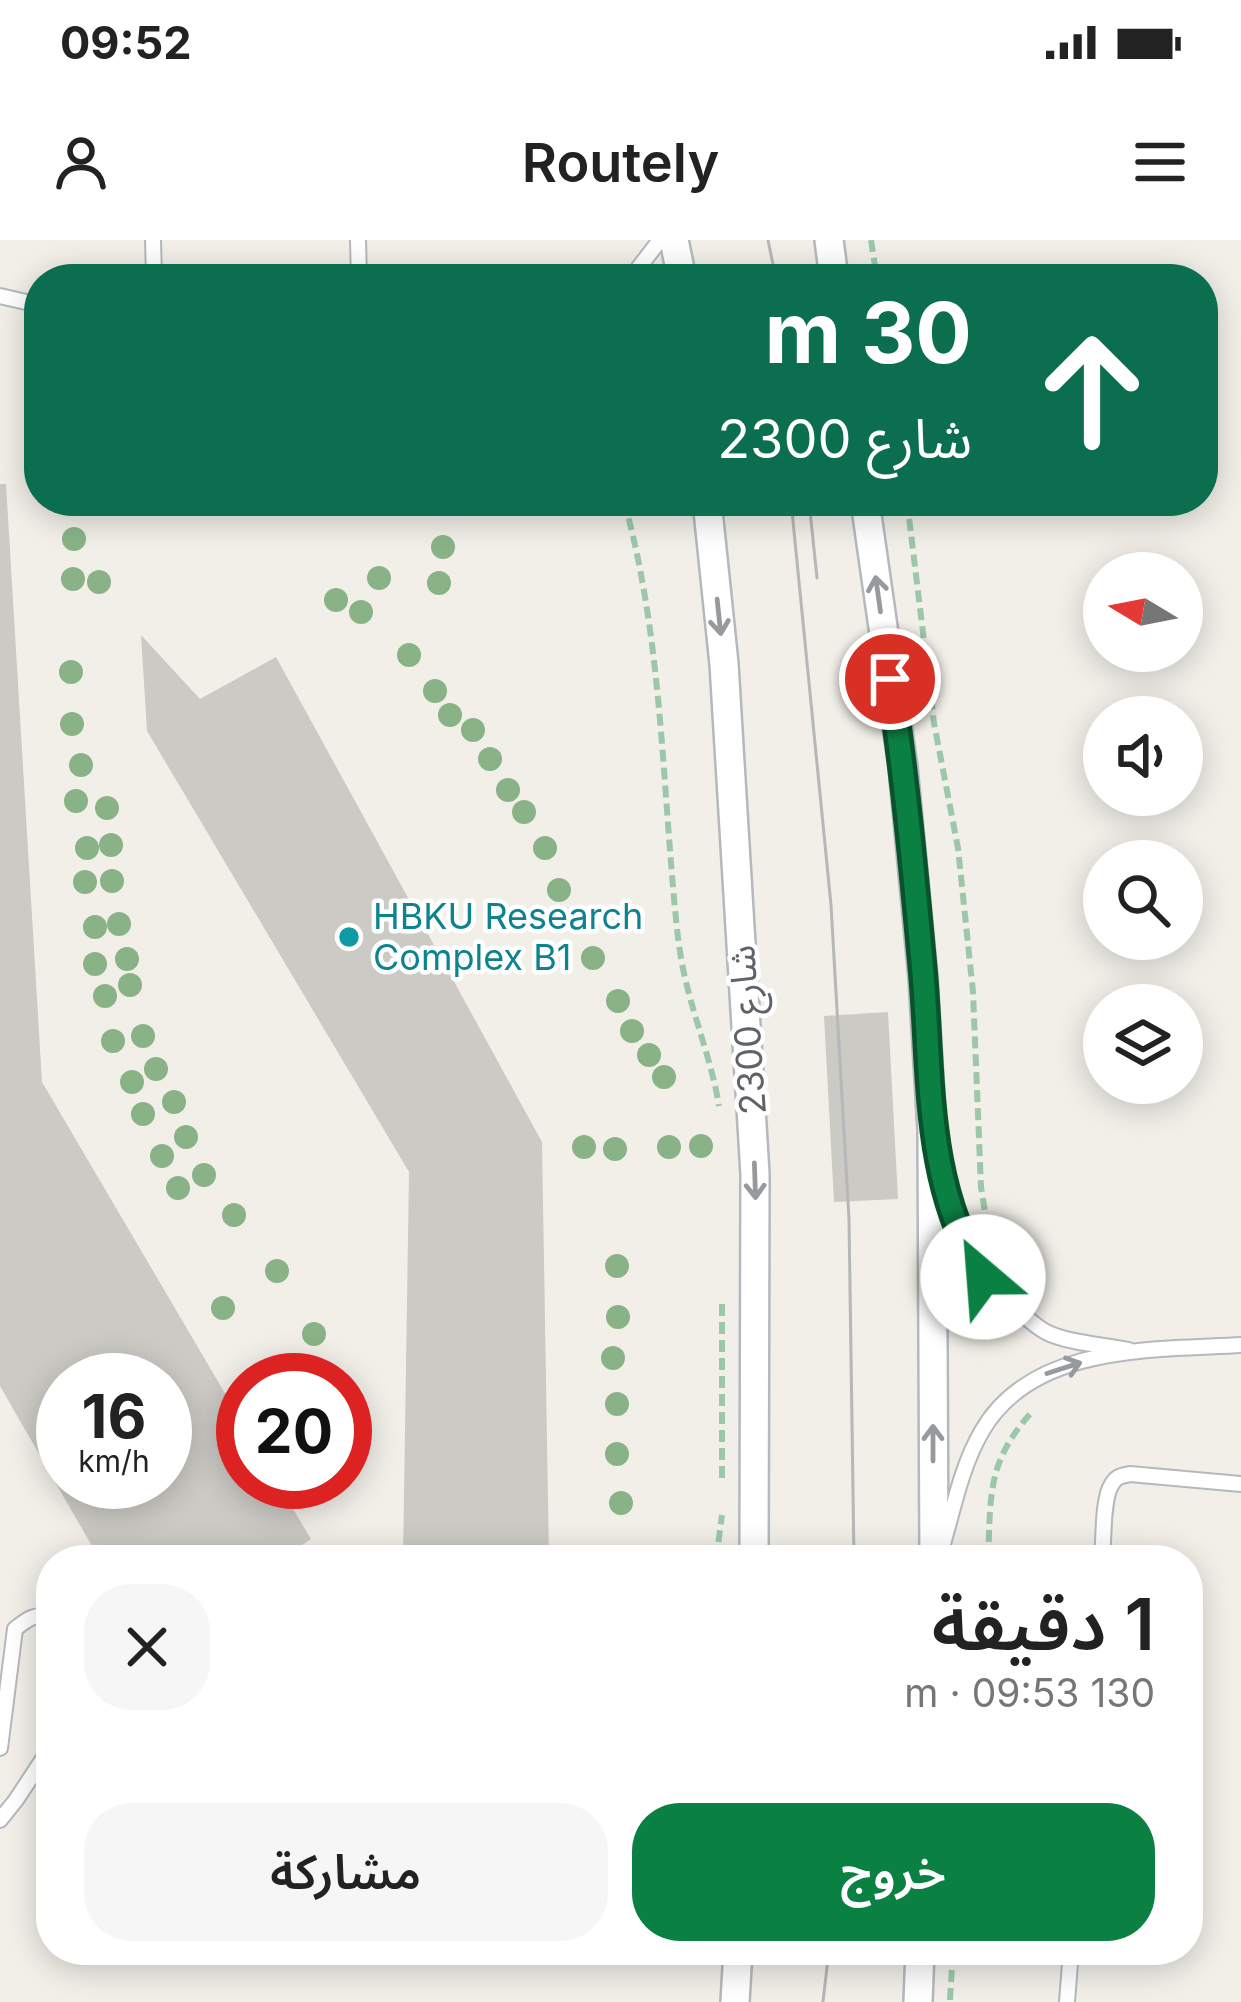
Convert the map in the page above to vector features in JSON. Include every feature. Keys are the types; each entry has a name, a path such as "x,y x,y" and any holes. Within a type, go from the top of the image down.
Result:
{"street":[{"name":"شارع 2300","path":"708,516 724,664 755,1174 754,1545"},
{"path":"867,516 903,767 923,978 932,1130 936,1545"},
{"path":"735,2002 737,1965"},
{"path":"918,2002 919,1965"}],"lane":[{"path":"642,264 660,240"},
{"path":"932,1130 960,1235 992,1288 1049,1334 1134,1351"},
{"path":"941,1545 981,1431 1000,1405 1026,1384 1057,1368 1134,1351 1241,1346"},
{"path":"1103,1545 1108,1494 1122,1475 1241,1484"},
{"path":"0,1748 15,1630 36,1616"},
{"path":"0,1820 36,1770"},
{"path":"1066,2002 1070,1965"}],"path":[{"path":"627,516 645,593 676,921 686,982 719,1109"},
{"path":"910,516 934,723 958,848 973,992 981,1187 992,1238 1012,1273 992,1288"},
{"path":"722,1493 723,1289"},
{"path":"989,1545 998,1461 1031,1413"},
{"path":"718,1545 722,1516"},
{"path":"950,2002 952,1965"}],"building":[{"path":"0,484 6,484 42,1082 216,1378 216,1509 293,1509 311,1539 302,1545 91,1545 71,1509 192,1509 192,1353 36,1353 36,1449 0,1386"},
{"name":"HBKU Research Complex B1","path":"141,635 200,699 276,657 542,1142 549,1545 403,1545 409,1172 147,731"},
{"path":"888,1012 898,1199 834,1202 824,1016"}],"tram line":[{"path":"768,240 773,264"},
{"path":"792,516 831,905 849,1219 854,1545"},
{"path":"811,516 817,578"},
{"path":"823,2002 827,1965"}],"place":[{"name":"HBKU Research Complex B1","path":"349,937"}],"route":[{"path":"890,679 919,935 932,1130 955,1220 983,1277"}]}
